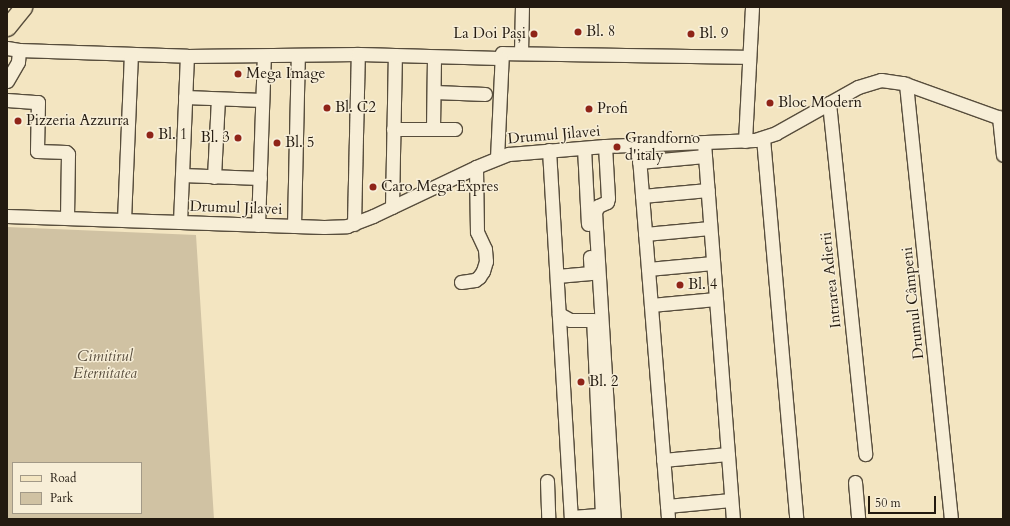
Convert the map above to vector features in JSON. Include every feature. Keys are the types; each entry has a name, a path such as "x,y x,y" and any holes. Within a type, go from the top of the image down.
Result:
{"main road":[{"path":"7,27 23,7"}],"street":[{"path":"521,53 522,7"},
{"path":"745,141 752,7"},
{"path":"7,81 18,62 13,49 187,56 358,54 501,58"},
{"path":"497,158 502,53 749,57"},
{"path":"124,220 131,54"},
{"path":"354,224 358,54"},
{"path":"294,226 298,55"},
{"path":"392,207 395,55"},
{"path":"180,222 187,56"},
{"path":"258,224 264,56"},
{"path":"433,129 434,57"},
{"name":"Drumul Jilavei","path":"7,216 338,227 354,224 497,158 523,152 638,145 705,149 763,138 776,133 858,86 873,81 889,80 906,84 1001,118"},
{"name":"Drumul Câmpeni","path":"906,84 951,519"},
{"path":"434,92 485,94"},
{"path":"185,97 262,100"},
{"path":"214,177 218,99"},
{"path":"7,100 38,102 37,151 66,152 68,154 67,218"},
{"name":"Intrarea Adierii","path":"829,103 865,454"},
{"path":"1001,118 1003,155"},
{"path":"393,129 455,129"},
{"path":"763,138 796,519"},
{"path":"638,145 668,513 731,500"},
{"path":"605,146 608,198 607,202 598,206 595,212 614,519"},
{"path":"557,276 591,274 584,148"},
{"path":"639,162 705,149 733,519"},
{"path":"549,150 571,517 602,515 593,320 560,320"},
{"path":"461,282 475,280 479,277 483,271 486,261 485,250 477,232 476,167"},
{"path":"182,176 260,178"},
{"path":"642,196 708,190"},
{"path":"645,234 710,228"},
{"path":"648,269 713,263"},
{"path":"651,305 716,299"},
{"path":"663,460 728,454"},
{"path":"547,481 548,519"},
{"path":"855,482 858,519"}],"green space":[{"name":"Cimitirul Eternitatea","path":"7,227 196,235 214,519 7,519"}],"place":[{"name":"Bl. 8","path":"578,32"},
{"name":"La Doi Pași","path":"534,34"},
{"name":"Bl. 9","path":"691,34"},
{"name":"Mega Image","path":"238,74"},
{"name":"Bloc Modern","path":"770,103"},
{"name":"Bl. C2","path":"327,108"},
{"name":"Profi","path":"589,109"},
{"name":"Pizzeria Azzurra","path":"18,121"},
{"name":"Bl. 1","path":"150,135"},
{"name":"Bl. 3","path":"238,138"},
{"name":"Bl. 5","path":"277,143"},
{"name":"Grandforno d'italy","path":"617,147"},
{"name":"Caro Mega Expres","path":"373,187"},
{"name":"Bl. 4","path":"680,285"},
{"name":"Bl. 2","path":"581,382"}]}
